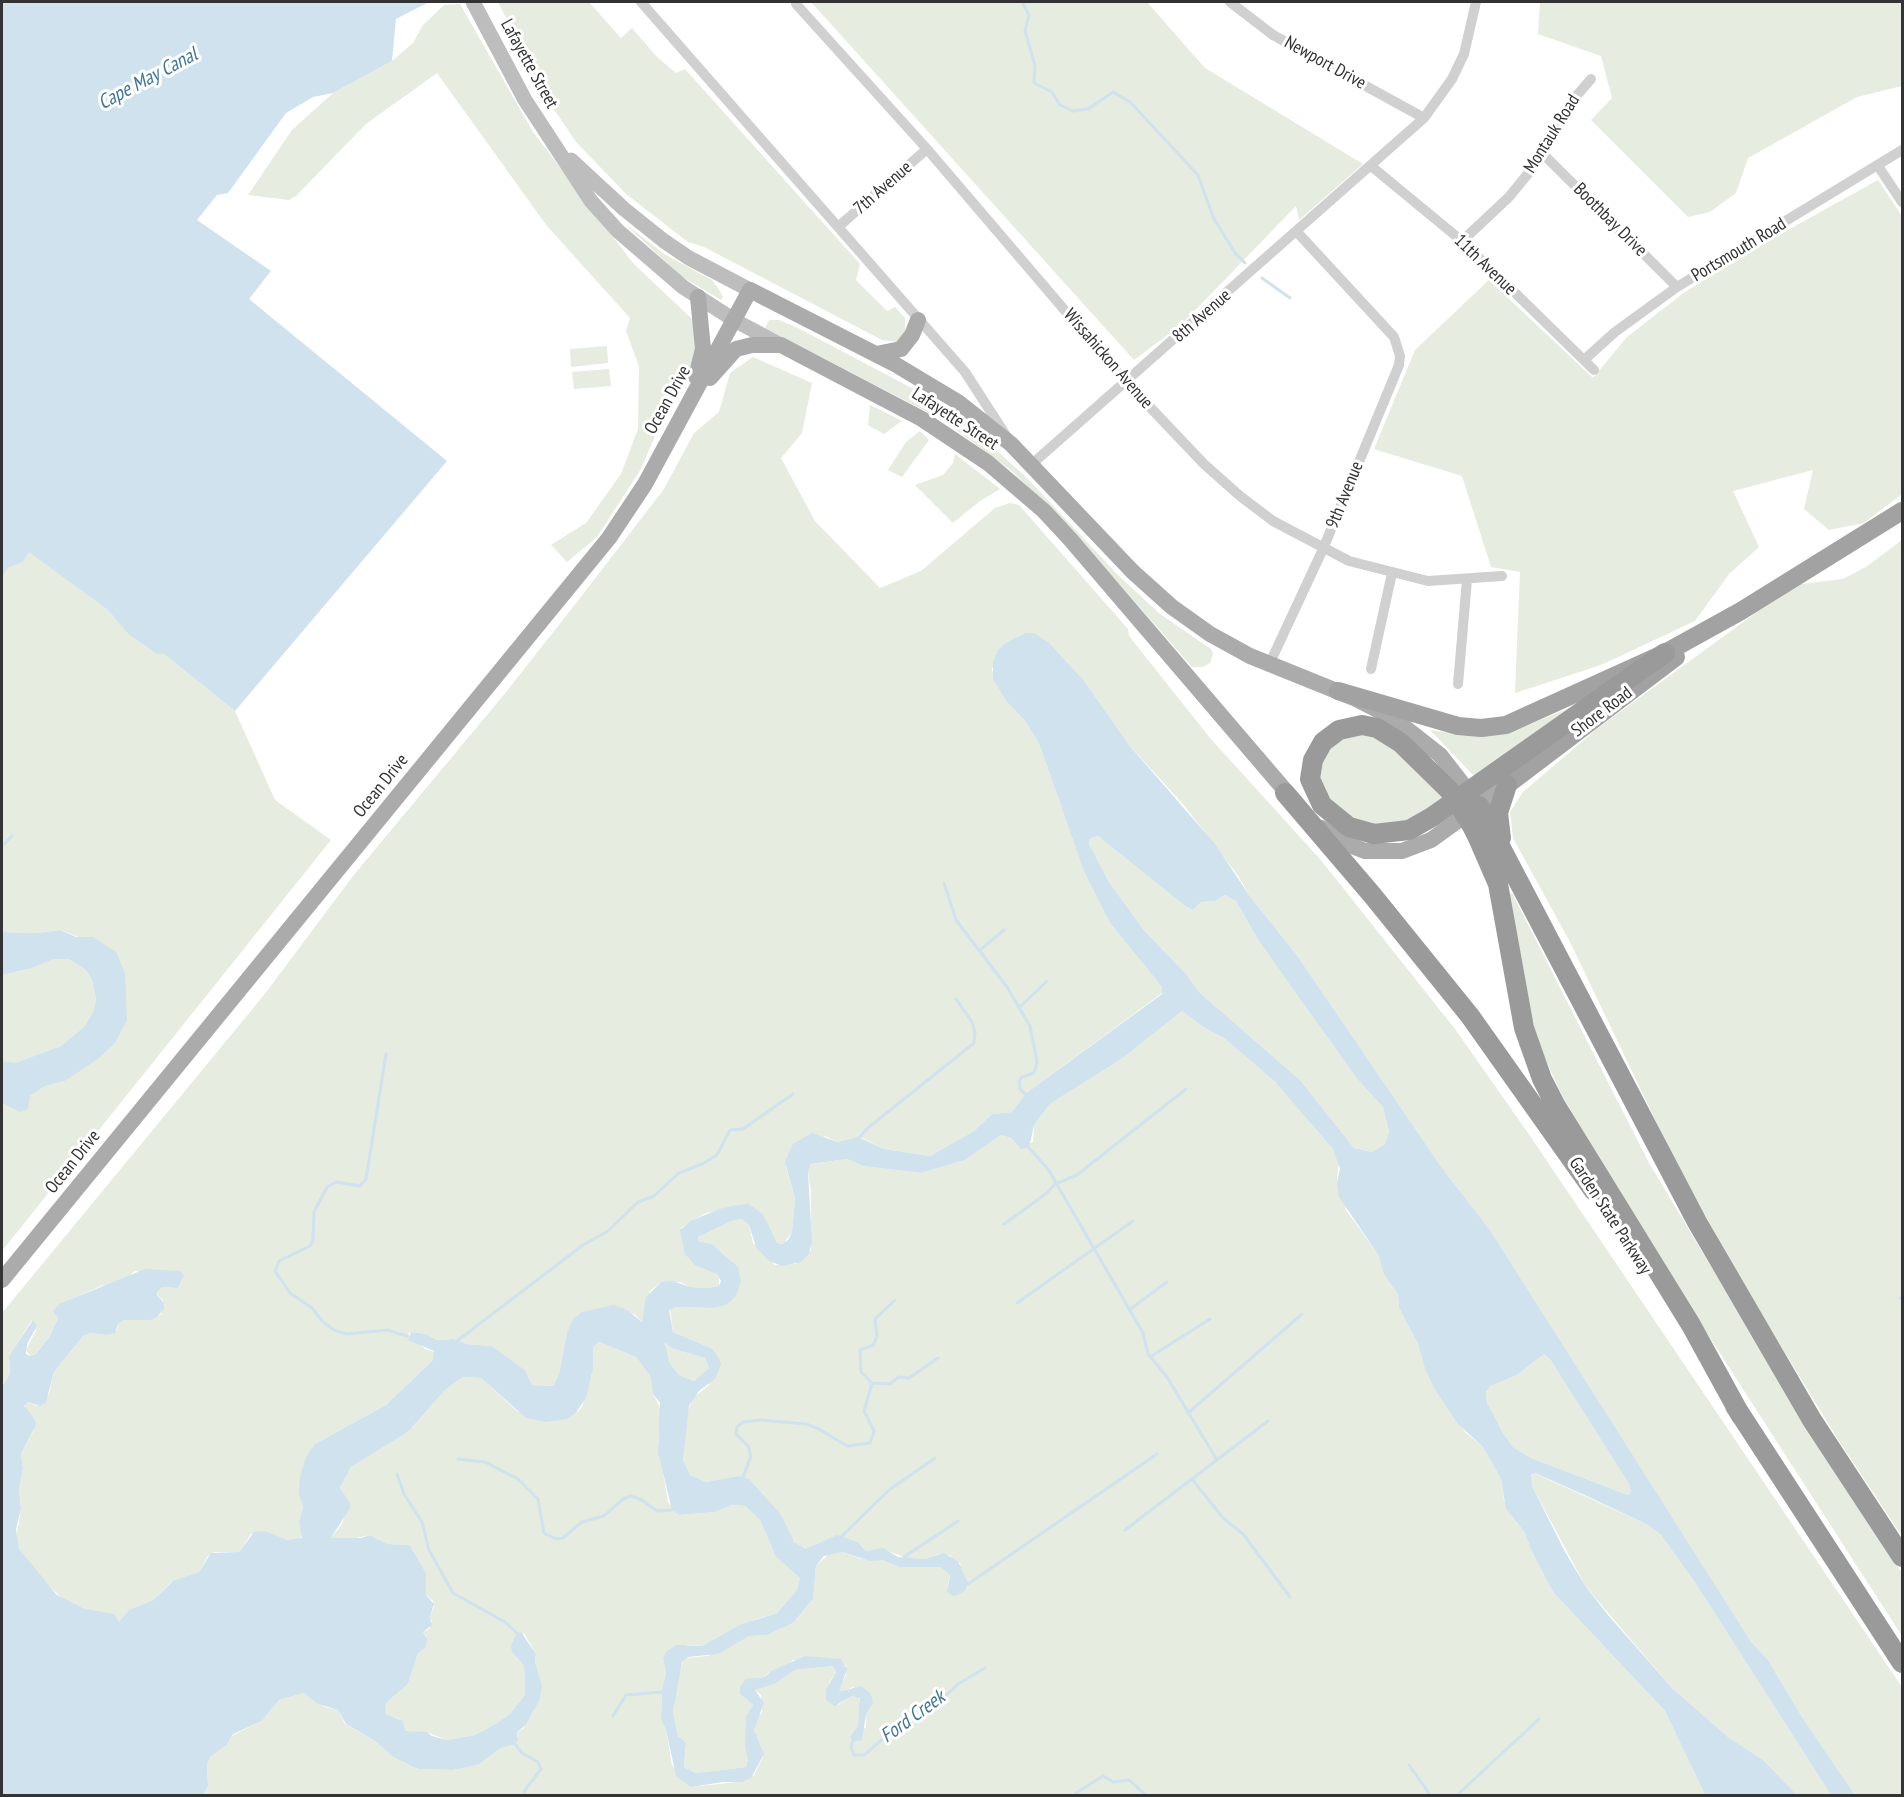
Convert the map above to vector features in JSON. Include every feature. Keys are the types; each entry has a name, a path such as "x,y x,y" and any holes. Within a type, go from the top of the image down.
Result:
{"highway":[{"name":"Shore Road","path":"1338,691 1458,726 1495,727 1528,717 1665,653 1741,610 1902,511"},
{"name":"Shore Road","path":"1507,785 1624,694 1741,610"},
{"path":"1665,653 1467,803 1409,830 1383,834 1365,832 1341,822 1322,805 1311,784 1313,760 1319,747 1332,734 1354,725 1370,726 1384,731 1411,751 1467,803 1502,849 1697,1222 1812,1420 1902,1557"},
{"path":"1502,849 1498,813 1507,785"},
{"name":"Garden State Parkway","path":"1285,793 1405,934 1506,1064 1573,1160 1902,1663"},
{"path":"1467,803 1498,884 1524,1028 1542,1079 1691,1325 1741,1416"}],"main road":[{"name":"Lafayette Street","path":"473,2 525,100 588,197 618,231 662,271 698,297 734,320 931,424 972,451 1015,485 1084,555 1285,793 1331,836 1347,845 1375,853 1402,851 1421,844 1467,803"},
{"name":"Lafayette Street","path":"554,144 624,209 689,258 876,354 943,392 1011,444 1159,596 1210,634 1269,665 1338,691"},
{"name":"Ocean Drive","path":"2,1280 609,538 645,484 750,290"},
{"path":"690,401 703,349 698,297"},
{"path":"876,354 901,349 912,335 918,320"},
{"path":"690,401 736,349 752,345 782,345"},
{"path":"1338,691 1381,710 1421,738 1450,766 1467,803"},
{"name":"Shore Road","path":"1467,803 1507,785"}],"street":[{"path":"641,2 974,384 1011,444"},
{"name":"Newport Drive","path":"1230,2 1274,35 1424,118"},
{"path":"1243,13 1248,2"},
{"name":"8th Avenue","path":"1032,464 1424,118 1452,79 1464,54 1476,2"},
{"name":"Wissahickon Avenue","path":"796,4 927,149 1126,382 1204,464 1240,496 1273,521 1349,561 1428,581 1502,576"},
{"name":"Montauk Road","path":"1462,241 1509,197 1543,154 1572,101 1591,79"},
{"name":"7th Avenue","path":"838,227 927,149"},
{"name":"Portsmouth Road","path":"1584,360 1615,332 1677,287 1902,150"},
{"name":"Boothbay Drive","path":"1543,154 1677,287"},
{"path":"1878,165 1902,201"},
{"name":"11th Avenue","path":"1371,166 1462,241 1594,370"},
{"name":"9th Avenue","path":"1269,665 1323,549 1399,365 1399,346 1383,325 1297,232"},
{"path":"1371,669 1392,573"},
{"path":"1458,684 1467,580"}],"shaded area":[{"path":"498,2 589,2 621,38 632,28 658,58 676,73 685,69 860,264 856,280 887,311 895,307 905,318 905,332 897,342 882,340 704,247 688,242 626,194 576,142 543,93"},
{"path":"811,2 1147,2 1205,68 1363,164 1299,220 1296,206 1181,325 1134,360"},
{"path":"1540,2 1902,2 1902,86 1857,97 1748,158 1736,193 1710,212 1688,217 1591,120 1612,98 1601,56 1538,34"},
{"path":"460,4 533,132 633,263 692,319 697,341 692,362 681,388 672,396 641,469 597,537 567,562 551,545 586,523 621,474 638,429 639,366 626,331 630,318 547,226 437,73 366,124 296,196 289,200 248,195 292,130 333,93 392,61 413,43 423,25 444,5"},
{"path":"1878,180 1902,216 1902,494 1864,523 1829,530 1804,509 1813,470 1733,491 1759,547 1729,574 1695,621 1601,665 1515,693 1520,572 1491,567 1462,476 1374,449 1415,350 1489,280 1593,378 1627,337 1685,292 1761,245"},
{"path":"623,222 664,254 712,280 723,297 721,300 681,276"},
{"path":"769,320 779,320 798,328 923,394 971,428 1024,475 1118,575 1160,614 1211,649 1213,654 1210,663 1203,667 1192,667 1100,562 1013,472 943,420 765,328"},
{"path":"607,346 608,363 571,367 570,349"},
{"path":"753,357 812,383 802,433 781,458 815,521 880,588 921,571 995,508 1010,503 1019,505 1128,629 1129,636 1210,738 1320,859 1455,1029 1528,1133 1902,1687 1902,1795 1855,1795 1802,1717 1768,1660 1751,1643 1490,1230 1442,1168 1296,954 1249,895 1239,877 1183,804 1129,745 1085,682 997,652 992,670 1007,702 1026,722 1040,746 1084,872 1110,923 1162,987 1162,993 1025,1094 1012,1112 992,1114 974,1131 930,1156 884,1149 862,1138 838,1142 825,1136 786,1167 795,1199 792,1232 784,1243 779,1244 774,1240 763,1214 748,1203 706,1213 681,1228 719,1277 719,1286 690,1287 680,1282 661,1282 650,1291 642,1322 634,1314 578,1314 567,1333 559,1374 553,1386 532,1385 525,1370 492,1346 466,1344 454,1339 437,1340 426,1334 411,1332 408,1334 425,1349 435,1352 433,1360 386,1405 315,1444 299,1496 303,1507 299,1521 302,1535 300,1539 285,1540 265,1531 251,1534 239,1552 215,1552 208,1556 199,1572 170,1583 153,1600 129,1610 119,1623 64,1600 40,1577 19,1549 16,1540 21,1509 19,1489 23,1469 21,1454 34,1430 34,1418 25,1411 25,1404 28,1402 37,1406 49,1394 54,1372 83,1336 91,1333 106,1335 117,1330 118,1324 124,1320 151,1320 157,1317 161,1314 163,1300 158,1296 158,1291 162,1287 178,1288 184,1276 135,1271 122,1281 101,1286 65,1302 50,1336 36,1354 30,1356 26,1350 36,1330 32,1320 12,1351 9,1358 10,1373 2,1387 2,1313 264,995 353,876 502,697 577,602 664,489 694,433 719,412 730,373"},
{"path":"609,369 611,386 574,389 572,372"},
{"path":"870,405 902,421 884,434 868,425"},
{"path":"920,431 929,440 902,477 888,470 906,442"},
{"path":"955,454 1000,489 980,501 953,523 915,485 943,475 953,463"},
{"path":"1902,540 1902,1536 1839,1441 1747,1291 1673,1157 1570,942 1513,838 1510,812 1523,792 1598,728 1757,612 1801,584 1843,579 1866,567"},
{"path":"29,551 108,610 128,634 157,654 164,654 235,711 275,800 331,840 2,1251 2,1103 19,1112 30,1096 45,1086 65,1081 115,1043 81,938 60,930 37,933 2,932 2,577 8,568 23,562"},
{"path":"1569,708 1482,772 1473,775 1430,730 1473,736 1516,730"},
{"path":"1376,734 1401,750 1446,799 1401,827 1362,826 1322,795 1317,768 1326,748 1341,735"},
{"path":"1098,836 1193,910 1201,902 1215,901 1225,895 1236,901 1257,938 1292,988 1358,1080 1383,1107 1389,1131 1385,1144 1372,1152 1354,1148 1300,1080 1200,993 1186,974 1143,929 1109,882 1089,844 1089,839"},
{"path":"1512,893 1649,1163 1812,1435 1902,1573 1902,1636 1627,1209 1560,1091 1536,1039 1508,895"},
{"path":"54,959 69,959 86,970 92,980 96,999 93,1012 85,1026 61,1046 15,1064 2,1061 2,975 32,968"},
{"path":"1182,1011 1203,1027 1224,1038 1274,1081 1333,1149 1339,1162 1337,1179 1346,1210 1379,1256 1398,1294 1399,1308 1418,1344 1424,1366 1465,1432 1483,1447 1501,1479 1504,1500 1512,1517 1525,1533 1531,1550 1553,1592 1665,1711 1705,1795 204,1796 208,1786 207,1764 210,1757 227,1745 233,1735 262,1721 279,1700 304,1693 325,1707 338,1710 345,1724 375,1741 393,1757 418,1769 453,1770 478,1765 501,1748 511,1746 518,1737 517,1732 524,1728 533,1713 542,1685 535,1662 536,1654 524,1633 512,1652 524,1666 525,1695 510,1714 497,1723 475,1735 447,1740 429,1733 405,1731 399,1719 384,1714 386,1703 408,1684 418,1653 424,1648 426,1636 423,1632 429,1629 432,1622 430,1616 434,1607 433,1601 426,1595 426,1573 410,1545 387,1544 370,1535 356,1538 331,1538 342,1524 349,1501 340,1488 351,1467 408,1432 445,1390 463,1377 481,1378 518,1412 567,1419 582,1407 592,1374 593,1347 599,1342 636,1357 650,1376 653,1394 661,1410 658,1442 668,1502 679,1515 715,1512 732,1505 745,1506 760,1520 776,1557 800,1578 797,1590 777,1613 756,1619 702,1646 687,1645 663,1659 666,1673 662,1690 661,1720 666,1730 672,1765 691,1787 737,1782 754,1775 763,1757 754,1730 756,1720 762,1712 761,1695 755,1690 773,1684 795,1670 833,1666 836,1672 829,1683 838,1705 852,1696 859,1697 861,1704 858,1726 855,1731 866,1728 866,1715 873,1703 853,1687 840,1693 838,1690 846,1675 846,1665 793,1660 784,1667 768,1673 765,1677 754,1678 743,1697 753,1705 746,1724 749,1761 746,1767 696,1773 684,1767 686,1745 678,1736 673,1711 675,1687 684,1658 708,1656 749,1636 767,1635 793,1623 813,1599 816,1566 830,1553 842,1552 862,1559 882,1560 899,1567 940,1567 950,1575 947,1588 961,1564 949,1555 939,1554 924,1559 906,1558 883,1549 867,1551 861,1545 816,1546 807,1549 797,1545 791,1538 782,1516 738,1476 706,1482 690,1475 683,1459 687,1414 693,1398 709,1385 711,1348 673,1332 670,1309 676,1307 711,1308 740,1274 731,1261 712,1244 698,1241 698,1237 741,1219 749,1225 753,1243 775,1265 795,1264 805,1258 811,1250 811,1192 808,1172 811,1164 847,1159 863,1166 921,1173 965,1160 1001,1135 1011,1138 1019,1147 1033,1142 1034,1125 1050,1104 1123,1058"},
{"path":"666,1343 674,1349 705,1358 709,1368 694,1381 679,1375 669,1362 665,1352"},
{"path":"1544,1354 1550,1359 1629,1484 1631,1492 1628,1495 1531,1458 1513,1447 1503,1433 1487,1402 1486,1393 1489,1386 1517,1375"},
{"path":"1534,1473 1648,1525 1661,1535 1696,1584 1831,1795 1797,1795 1763,1760 1728,1737 1673,1689 1586,1587 1532,1486 1529,1479"}],"water":[{"name":"Cape May Canal","path":"2,2 429,2 396,19 392,61 333,93 313,97 286,113 228,193 217,195 197,220 271,271 249,299 447,461 235,711 164,654 157,654 128,634 108,610 29,552 23,562 8,568 2,577"},
{"path":"1026,633 1034,633 1049,643 1085,682 1129,745 1215,844 1249,895 1296,954 1442,1168 1490,1230 1751,1642 1768,1660 1802,1717 1855,1795 1831,1795 1696,1584 1661,1535 1648,1525 1591,1498 1535,1473 1531,1475 1532,1486 1564,1550 1586,1587 1608,1615 1673,1689 1728,1737 1763,1760 1797,1795 1705,1795 1665,1711 1553,1592 1531,1550 1525,1533 1506,1509 1501,1479 1483,1447 1458,1424 1434,1388 1424,1366 1418,1344 1399,1308 1398,1294 1384,1274 1379,1256 1339,1197 1337,1183 1340,1168 1333,1149 1274,1081 1224,1038 1203,1027 1182,1011 1123,1058 1050,1104 1034,1125 1029,1148 1021,1149 1011,1138 1001,1135 965,1160 921,1173 863,1166 847,1159 811,1164 808,1172 812,1241 809,1254 801,1262 782,1266 769,1261 756,1247 749,1225 741,1219 698,1237 698,1241 712,1244 738,1267 741,1281 736,1296 726,1305 711,1308 676,1307 669,1310 673,1332 711,1348 721,1364 715,1379 699,1391 689,1406 683,1459 690,1475 706,1482 738,1476 749,1479 782,1516 794,1542 806,1549 837,1535 857,1542 867,1551 883,1548 898,1557 924,1559 944,1553 958,1561 968,1583 965,1591 954,1596 947,1592 950,1575 940,1567 899,1567 882,1560 870,1561 842,1552 824,1556 816,1566 813,1599 793,1623 767,1635 749,1636 718,1654 688,1657 682,1662 673,1711 678,1736 686,1743 684,1767 696,1773 746,1767 748,1761 745,1745 746,1717 753,1705 740,1694 740,1687 746,1679 765,1677 771,1671 805,1656 841,1659 847,1669 839,1692 861,1686 871,1694 873,1703 866,1715 862,1740 855,1741 850,1737 858,1726 860,1698 852,1696 835,1706 826,1700 826,1690 836,1672 833,1666 795,1670 774,1684 755,1690 764,1703 754,1730 764,1754 751,1778 742,1782 723,1782 691,1787 676,1776 666,1730 661,1720 662,1690 666,1673 663,1659 666,1652 676,1645 702,1646 742,1624 777,1613 797,1590 800,1578 776,1557 760,1520 745,1506 732,1505 715,1512 679,1515 672,1510 658,1452 660,1403 653,1394 650,1376 636,1357 599,1342 593,1347 593,1369 586,1398 575,1414 567,1419 546,1422 526,1418 481,1378 463,1377 445,1390 408,1432 351,1467 340,1488 349,1501 350,1508 331,1538 361,1538 370,1535 387,1544 410,1545 426,1573 426,1595 434,1604 430,1616 432,1625 423,1632 427,1639 426,1647 418,1653 408,1684 386,1703 385,1714 403,1721 405,1731 427,1732 432,1736 447,1740 475,1735 497,1723 510,1714 525,1695 524,1666 512,1652 511,1646 516,1634 521,1632 536,1654 535,1662 542,1685 540,1699 526,1725 517,1732 518,1740 514,1745 501,1748 478,1765 453,1770 418,1769 393,1757 375,1741 346,1724 338,1710 318,1704 304,1693 279,1700 262,1721 233,1734 227,1745 210,1757 207,1764 208,1786 204,1795 2,1795 2,1387 10,1373 9,1357 33,1320 37,1326 27,1344 26,1354 30,1356 36,1354 50,1336 58,1318 53,1311 59,1304 145,1269 180,1271 184,1276 178,1288 162,1287 158,1291 157,1295 164,1303 164,1309 157,1317 151,1320 124,1320 118,1324 115,1333 106,1335 91,1333 83,1336 54,1372 46,1402 40,1406 28,1402 24,1406 34,1418 36,1425 21,1454 23,1469 19,1489 21,1509 16,1529 19,1549 57,1595 85,1609 114,1614 119,1622 129,1610 153,1600 173,1581 199,1572 211,1553 239,1552 254,1532 265,1531 287,1540 302,1538 299,1521 303,1507 299,1496 300,1477 306,1457 315,1444 386,1405 433,1360 434,1351 408,1340 411,1332 426,1334 437,1340 454,1339 466,1344 492,1346 525,1370 532,1385 553,1386 559,1374 567,1333 574,1318 582,1312 614,1305 627,1310 642,1322 646,1297 661,1282 673,1281 690,1287 719,1286 721,1281 717,1274 695,1265 685,1254 680,1230 691,1221 719,1209 748,1203 763,1214 777,1243 782,1244 788,1240 792,1232 795,1199 785,1162 793,1144 812,1133 838,1142 858,1137 884,1149 930,1156 974,1131 992,1114 1012,1112 1025,1094 1162,994 1162,987 1110,923 1084,872 1040,746 1026,722 1007,702 993,679 993,662 997,652 1004,644","holes":["1098,836 1193,910 1201,902 1215,901 1225,895 1236,901 1257,938 1292,988 1358,1080 1383,1107 1389,1131 1385,1144 1372,1152 1354,1148 1300,1080 1200,993 1186,974 1143,929 1109,882 1089,844 1089,839","665,1343 674,1349 705,1358 709,1368 694,1381 679,1375 669,1362","1544,1354 1550,1359 1629,1484 1631,1492 1628,1495 1531,1458 1513,1447 1487,1402 1486,1392 1490,1386 1517,1375"]},
{"path":"60,930 76,937 93,937 116,952 125,973 127,1020 115,1043 99,1058 65,1081 45,1086 30,1096 28,1109 19,1112 2,1103 2,1061 16,1063 61,1046 85,1026 93,1012 96,999 92,980 86,970 69,959 54,959 32,968 2,975 2,932 37,933"}],"waterway":[{"path":"1022,2 1029,15 1025,31 1035,65 1034,83 1052,92 1060,105 1073,111 1088,109 1113,92 1130,102 1198,175 1213,217 1235,253 1245,263"},
{"path":"1262,278 1290,298"},
{"path":"2,846 12,836"},
{"path":"944,883 956,920 1007,987 1030,1026 1037,1062 1034,1073 1022,1077 1019,1081 1020,1089 1025,1094"},
{"path":"980,950 1004,930"},
{"path":"1020,1007 1047,981"},
{"path":"859,1138 869,1127 974,1043 975,1032 972,1022 956,999"},
{"path":"386,1054 366,1179 360,1186 336,1182 327,1187 314,1212 313,1240 310,1246 279,1261 275,1271 290,1293 312,1308 322,1321 334,1330 346,1334 387,1330 407,1336"},
{"path":"1004,1224 1047,1193 1055,1184 1077,1175 1186,1089"},
{"path":"457,1341 583,1245 608,1231 638,1202 654,1196 679,1173 717,1155 730,1130 743,1129 793,1094"},
{"path":"1029,1148 1048,1169 1143,1333 1148,1354 1167,1377 1217,1460"},
{"path":"1017,1303 1133,1221"},
{"path":"1129,1310 1167,1282"},
{"path":"895,1300 875,1319 877,1337 873,1345 860,1350 861,1372 872,1383 890,1384 899,1377 909,1378 938,1358"},
{"path":"1188,1413 1302,1314"},
{"path":"1150,1357 1210,1319"},
{"path":"743,1477 751,1456 748,1446 736,1434 737,1427 743,1422 760,1420 806,1424 847,1446 870,1443 874,1431 864,1411 872,1383"},
{"path":"1125,1530 1268,1421"},
{"path":"968,1584 1157,1454"},
{"path":"842,1536 889,1490 935,1458"},
{"path":"458,1459 485,1462 518,1479 538,1499 544,1533 556,1539 563,1538 582,1522 604,1516 623,1499 630,1496 640,1499 657,1511 672,1510"},
{"path":"397,1474 404,1494 422,1522 429,1550 453,1593 505,1622 517,1633"},
{"path":"1192,1479 1223,1518 1243,1534 1290,1597"},
{"path":"904,1557 958,1521"},
{"name":"Ford Creek","path":"853,1740 851,1747 854,1755 864,1755 885,1737 898,1733 916,1717 935,1706 958,1684 985,1668"},
{"path":"613,1716 626,1695 662,1692"},
{"path":"1456,1796 1539,1719"},
{"path":"515,1744 522,1753 538,1762 541,1769 525,1790 524,1796"},
{"path":"1409,1765 1431,1796"},
{"path":"1076,1793 1103,1776 1113,1782 1129,1780 1147,1796"}]}
